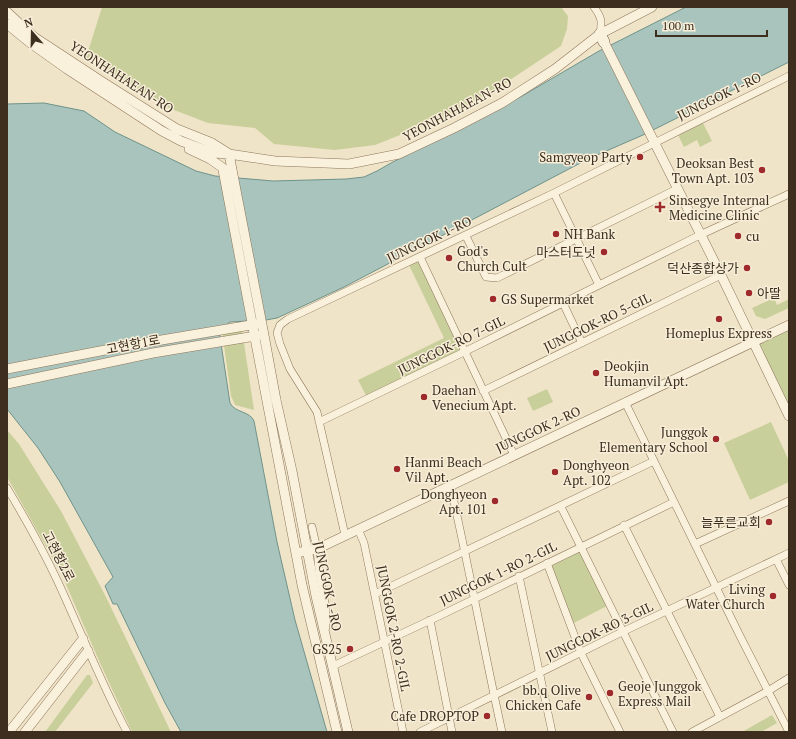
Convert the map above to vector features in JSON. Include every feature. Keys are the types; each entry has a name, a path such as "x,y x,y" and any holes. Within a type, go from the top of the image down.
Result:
{"street":[{"path":"594,7 600,16 602,23 602,38 721,275 789,416"},
{"name":"YEONHAHAEAN-RO","path":"7,24 67,69 162,131 181,141 213,153 275,161 349,164 399,154 454,128 502,102 555,69 602,38 615,25 652,7"},
{"name":"YEONHAHAEAN-RO","path":"7,12 34,37 177,129 212,143 229,154"},
{"name":"JUNGGOK 1-RO","path":"345,535 317,412 297,381 283,354 277,333 280,325 554,193 653,140 789,76"},
{"path":"181,141 195,153 210,159 223,168 252,324 260,336"},
{"path":"229,154 262,323 260,336"},
{"path":"466,236 486,277 497,278 677,189"},
{"path":"554,193 599,285"},
{"name":"JUNGGOK-RO 7-GIL","path":"319,422 700,235 789,194"},
{"path":"420,257 514,455"},
{"name":"JUNGGOK-RO 5-GIL","path":"483,391 721,275"},
{"path":"563,303 582,343"},
{"name":"고현항1로","path":"7,369 126,346 262,323"},
{"name":"JUNGGOK 2-RO","path":"296,554 317,549 450,484 754,343 789,325"},
{"name":"JUNGGOK 1-RO","path":"260,336 276,400 307,551 348,732"},
{"name":"JUNGGOK 1-RO","path":"260,336 276,447 303,592 337,732"},
{"name":"고현항1로","path":"7,384 153,353 260,336"},
{"path":"625,402 788,732"},
{"path":"375,594 654,461"},
{"path":"450,484 466,550 474,598 502,732"},
{"name":"고현항2로","path":"7,488 22,512 58,581 88,651 127,732"},
{"path":"695,544 789,501"},
{"name":"JUNGGOK 1-RO 2-GIL","path":"333,666 674,502"},
{"path":"561,506 622,632 673,732"},
{"path":"624,526 720,717"},
{"path":"312,527 326,608 326,633"},
{"name":"JUNGGOK 2-RO 2-GIL","path":"358,529 364,543 403,732"},
{"name":"JUNGGOK-RO 3-GIL","path":"420,732 622,632 789,553"},
{"path":"776,559 789,585"},
{"path":"547,563 581,653 620,732"},
{"path":"519,576 552,732"},
{"path":"430,620 452,732"},
{"path":"9,732 83,639"},
{"path":"25,732 88,651"},
{"path":"692,732 789,678"}],"green space":[{"path":"102,7 561,7 568,16 567,29 561,46 468,108 375,145 335,150 274,144 255,128 208,123 161,105 86,58"},
{"path":"703,123 712,141 700,147 697,140 684,147 678,135"},
{"path":"420,257 464,352 368,399 358,380 444,338 408,263"},
{"path":"774,298 777,305 789,299 789,308 765,319 756,316 752,308"},
{"path":"231,323 241,323 254,410 235,405 231,396 222,331"},
{"path":"789,325 789,416 754,343"},
{"path":"547,389 553,402 533,411 527,398"},
{"path":"771,422 789,461 789,482 750,500 724,443"},
{"path":"7,430 19,444 61,511 106,597 171,732 132,732 62,575 7,477"},
{"path":"581,546 609,605 570,625 547,563"},
{"path":"87,675 90,675 93,683 55,732 45,732"},
{"path":"772,715 777,723 761,732 742,732"}],"water":[{"path":"686,7 789,7 789,62 643,135 588,159 344,287 277,318 230,322 222,328 220,337 230,403 235,409 249,415 254,421 277,542 295,620 327,732 181,732 165,703 117,604 113,604 105,586 113,577 60,482 38,448 7,409 7,104 44,103 84,111 115,132 196,171 215,176 273,181 346,179 364,177 522,96 599,51"}],"place":[{"name":"Samgyeop Party","path":"640,157"},
{"name":"Deoksan Best Town Apt. 103","path":"762,170"},
{"name":"Sinsegye Internal Medicine Clinic","path":"660,207"},
{"name":"NH Bank","path":"556,234"},
{"name":"cu","path":"738,236"},
{"name":"마스터도넛","path":"604,252"},
{"name":"God's Church Cult","path":"449,258"},
{"name":"덕산종합상가","path":"747,268"},
{"name":"아딸","path":"749,293"},
{"name":"GS Supermarket","path":"493,299"},
{"name":"Homeplus Express","path":"719,319"},
{"name":"Deokjin Humanvil Apt.","path":"596,373"},
{"name":"Daehan Venecium Apt.","path":"424,397"},
{"name":"Junggok Elementary School","path":"716,439"},
{"name":"Hanmi Beach Vil Apt.","path":"397,469"},
{"name":"Donghyeon Apt. 102","path":"555,472"},
{"name":"Donghyeon Apt. 101","path":"495,501"},
{"name":"늘푸른교회","path":"769,522"},
{"name":"Living Water Church","path":"773,596"},
{"name":"GS25","path":"350,649"},
{"name":"Geoje Junggok Express Mail","path":"610,693"},
{"name":"bb.q Olive Chicken Cafe","path":"589,697"},
{"name":"Cafe DROPTOP","path":"487,716"}]}
